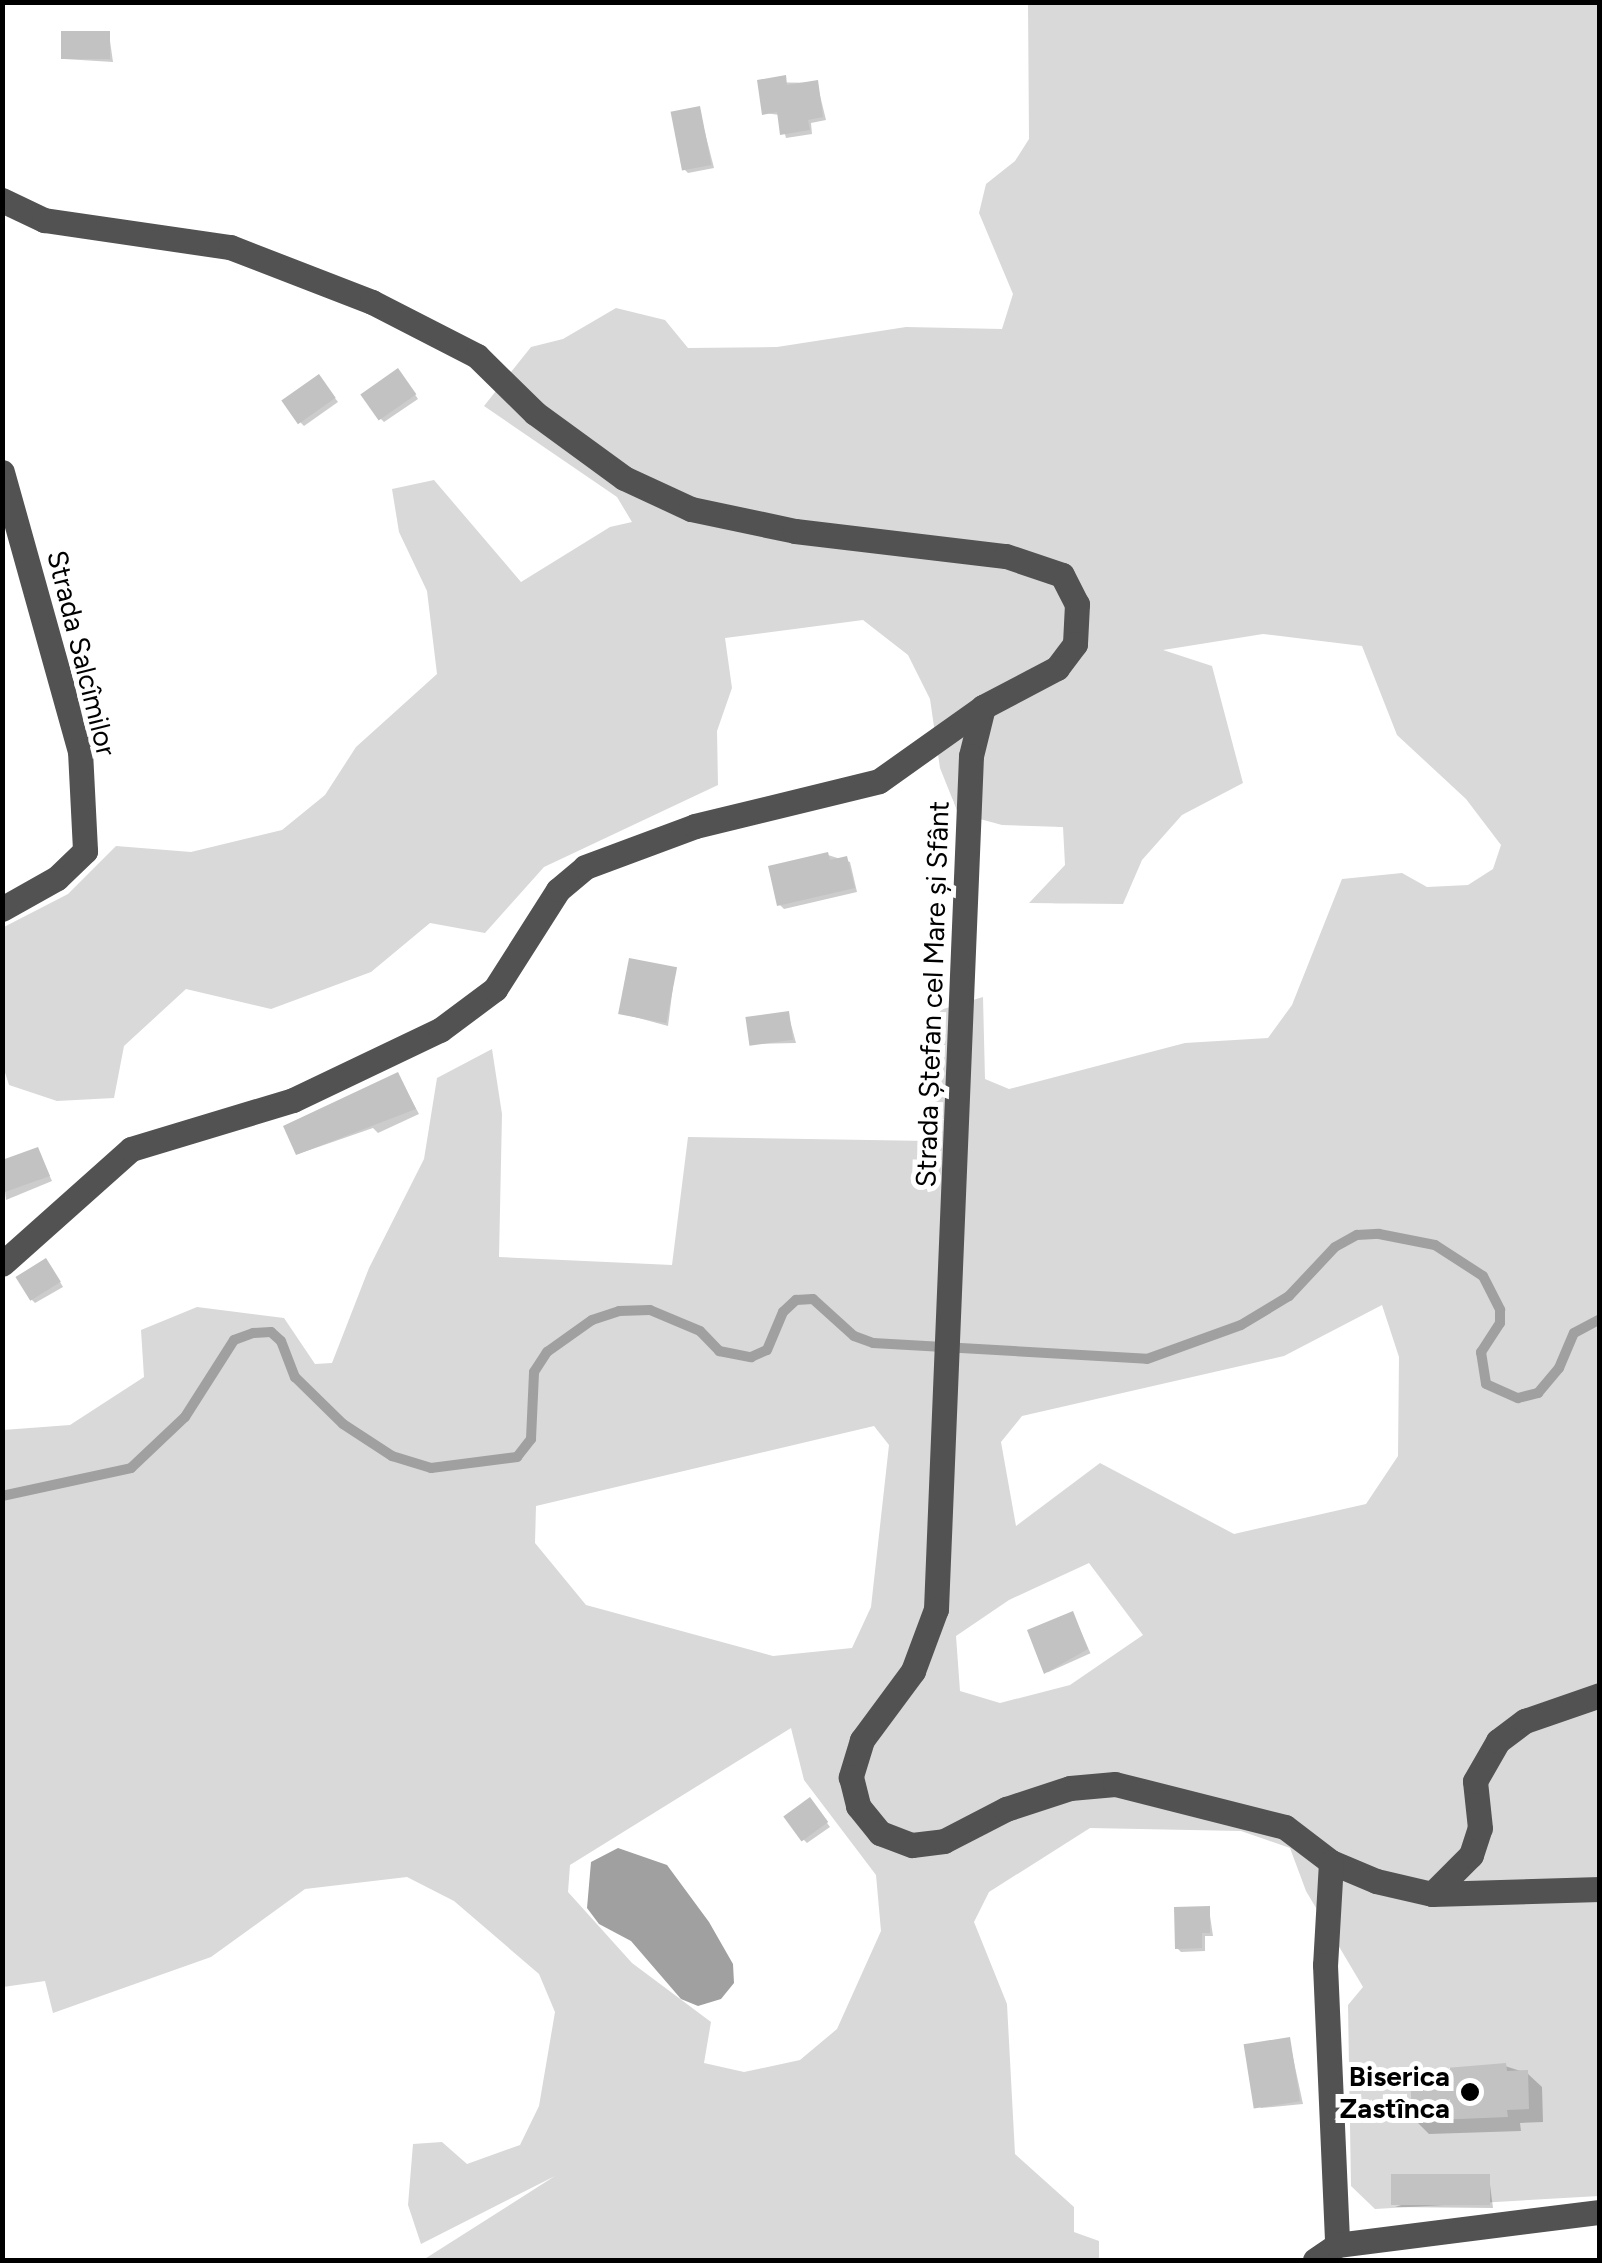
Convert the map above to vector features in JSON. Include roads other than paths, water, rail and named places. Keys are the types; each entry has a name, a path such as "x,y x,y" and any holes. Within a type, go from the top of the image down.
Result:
{"street":[{"path":"2,1264 132,1149 293,1100 440,1030 495,988 558,890 586,866 696,826 880,781 983,708 1058,668 1074,644 1077,604 1062,576 1006,556 795,531 691,509 624,478 535,413 476,356 372,302 230,247 44,220 3,204"},
{"name":"Strada Salcîmilor","path":"2,472 80,750 85,851 57,878 2,908"},
{"name":"Strada Ștefan cel Mare și Sfânt","path":"983,708 971,756 936,1609 913,1671 862,1740 851,1776 858,1806 880,1833 912,1845 944,1841 1006,1809 1070,1788 1115,1784 1285,1827 1331,1862 1432,1894 1600,1889"},
{"path":"1432,1894 1471,1855 1480,1828 1479,1764 1525,1721 1600,1694"},
{"path":"1331,1862 1325,1965 1337,2245"},
{"path":"1315,2260 1337,2245 1600,2212"}],"waterway":[{"path":"2,1496 131,1468 185,1417 234,1340 253,1333 271,1332 281,1341 295,1377 343,1424 392,1456 431,1468 517,1457 531,1439 534,1372 547,1352 592,1320 619,1311 650,1310 700,1331 719,1351 751,1357 767,1350 783,1312 796,1300 813,1299 854,1336 873,1343 1147,1359 1241,1325 1289,1296 1335,1247 1357,1235 1379,1234 1435,1245 1483,1276 1500,1310 1500,1323 1481,1352 1486,1384 1518,1398 1538,1393 1559,1368 1574,1333 1600,1319"}],"place":[{"name":"Biserica Zastînca","path":"1470,2092"}]}
